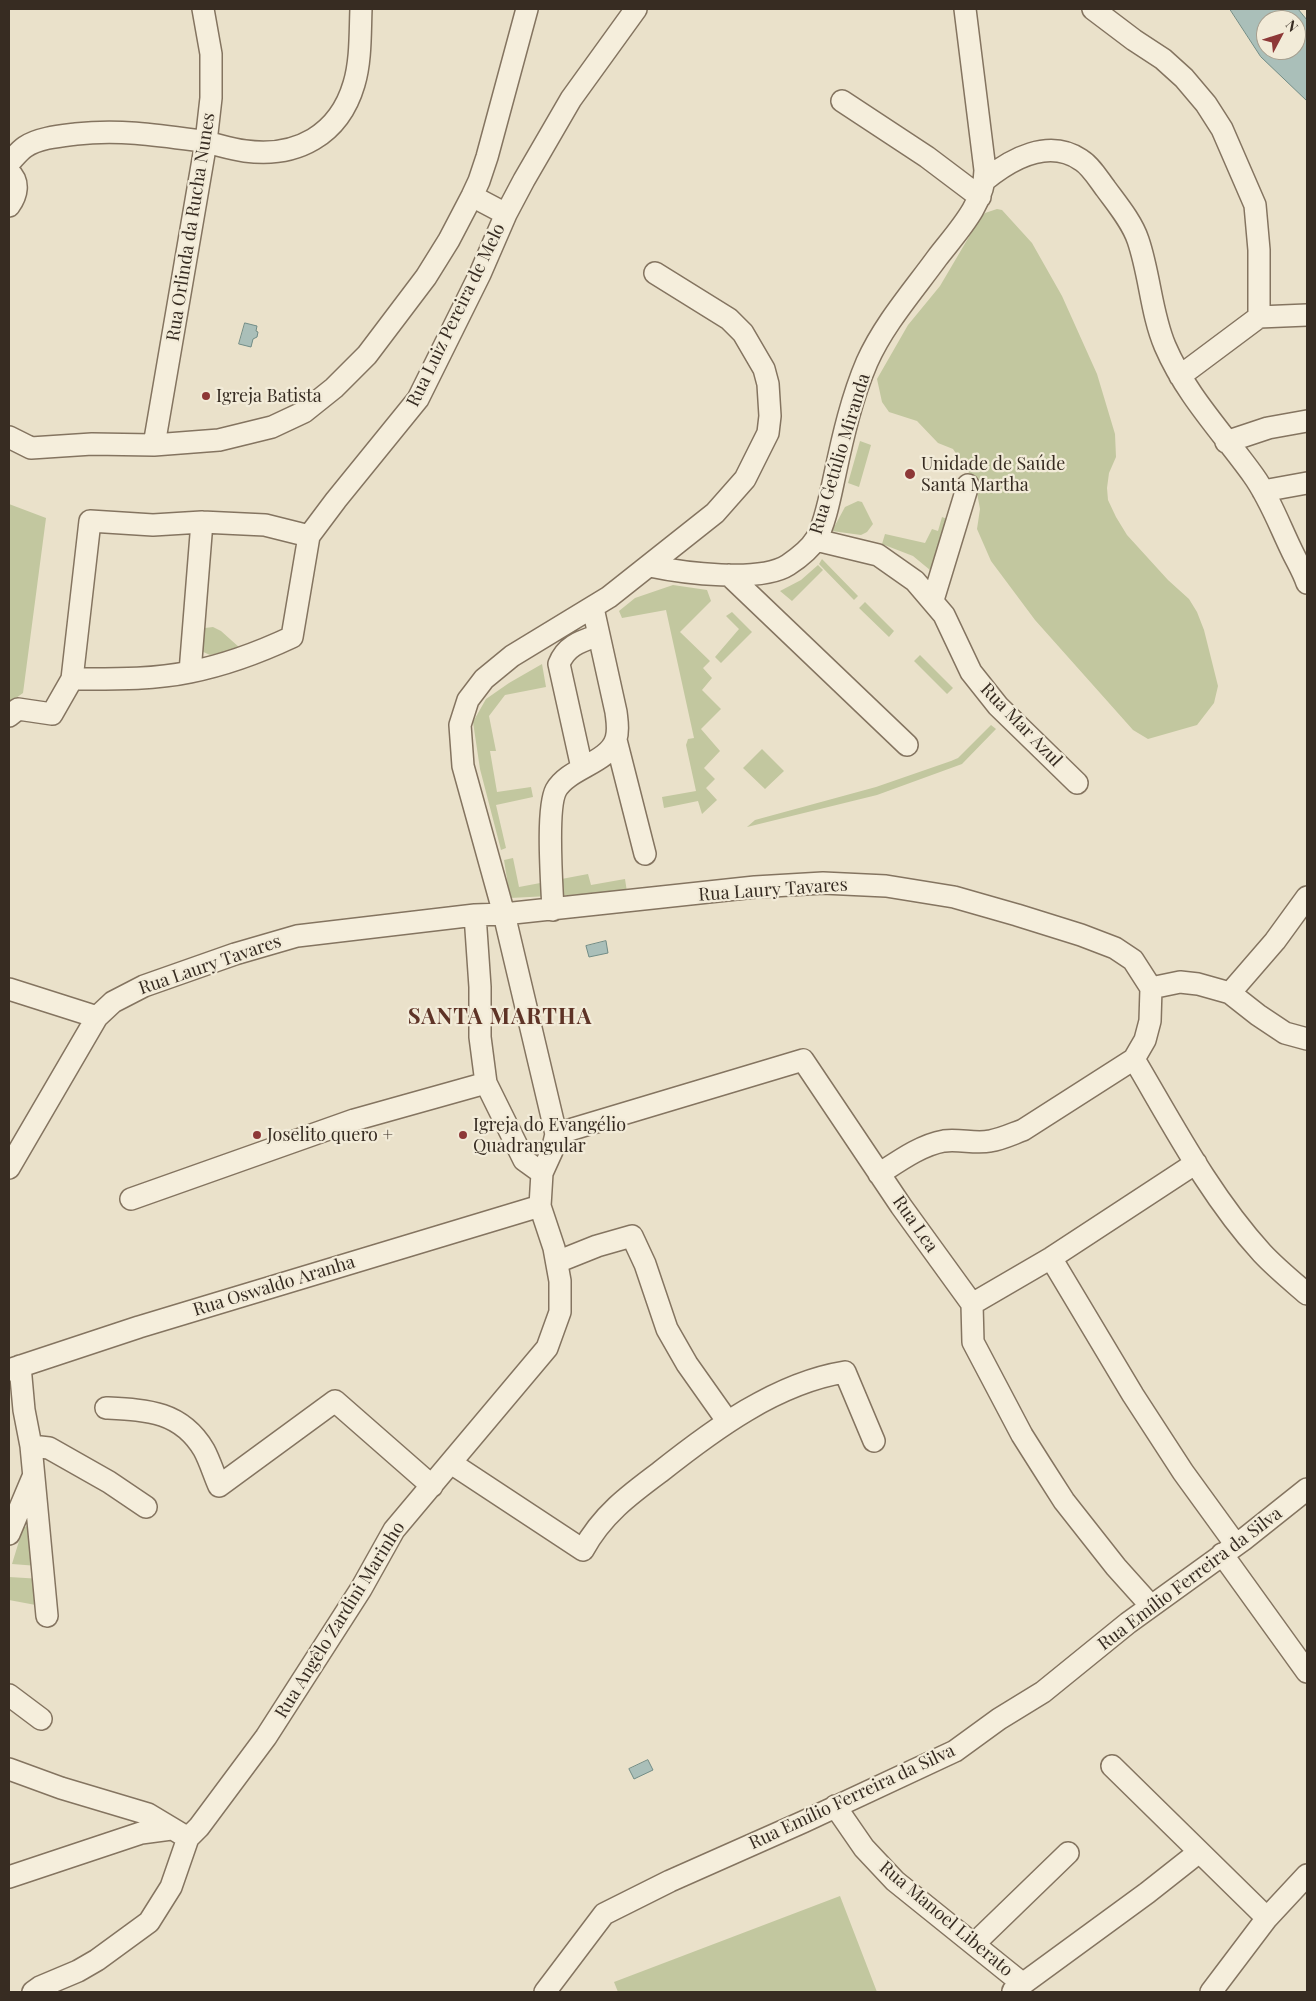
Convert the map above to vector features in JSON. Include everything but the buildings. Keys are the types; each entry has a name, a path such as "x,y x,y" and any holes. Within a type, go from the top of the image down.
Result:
{"street":[{"name":"Rua Orlinda da Rucha Nunes","path":"154,445 192,233 211,98 211,54 203,9"},
{"path":"9,163 21,150 36,142 66,135 103,130 152,134 206,142 246,151 281,152 310,143 330,128 345,105 354,84 361,9"},
{"path":"9,437 31,448 92,444 154,445 220,440 272,427 304,412 334,388 367,355 426,277 449,240 472,196 487,157 527,9"},
{"name":"Rua Luiz Pereira de Melo","path":"72,679 131,678 190,672 259,653 292,637 309,536 418,399 480,274 506,214 571,99 636,9"},
{"path":"965,9 982,188"},
{"path":"1093,9 1163,59 1184,78 1206,104 1222,129 1255,206 1259,250 1259,317"},
{"path":"842,101 927,157 982,188"},
{"path":"982,188 996,171 1021,157 1042,151 1066,152 1083,161 1120,209 1137,238 1165,346 1180,376 1263,491 1307,581"},
{"path":"9,172 13,176 16,187 15,198 9,206"},
{"name":"Rua Getúlio Miranda","path":"650,566 672,571 729,575 762,573 786,566 816,540 828,506 854,399 868,361 888,324 964,222 982,188"},
{"path":"472,196 506,214"},
{"path":"540,1206 542,1173 552,1151 556,1134 504,914 463,766 460,725 468,700 484,680 512,656 593,608 650,566 715,513 735,492 768,433 770,416 768,384 764,369 754,348 729,319 654,273"},
{"path":"1180,376 1259,317 1307,315"},
{"path":"1226,442 1268,428 1307,421"},
{"path":"1263,491 1307,483"},
{"path":"933,600 968,484"},
{"path":"9,716 18,709 52,714 72,679 90,521 153,526 202,522 266,525 309,536"},
{"path":"190,672 202,522"},
{"name":"Rua Mar Azul","path":"816,540 878,555 915,581 944,615 971,672 998,706 1077,783"},
{"path":"729,575 907,744"},
{"path":"593,608 616,712 618,727 616,740 645,854"},
{"path":"582,768 560,664 562,655 569,648 599,635"},
{"path":"552,910 552,806 555,791 562,782 608,750 616,740"},
{"name":"Rua Laury Tavares","path":"9,1168 17,1132 97,1017 114,1002 144,986 235,954 297,936 318,932 476,915 552,910 755,887 823,883 886,886 954,897 1081,935 1115,948 1133,960 1150,988"},
{"path":"1230,993 1275,941 1307,897"},
{"path":"476,915 480,987 480,1037 486,1083 524,1160 542,1173"},
{"path":"879,1174 930,1145 944,1141 989,1142 1023,1130 1134,1059 1145,1040 1150,1021 1150,988 1180,982 1198,984 1230,993 1285,1033 1307,1038"},
{"path":"9,989 97,1017"},
{"path":"1134,1059 1196,1163 1236,1222 1263,1254 1307,1294"},
{"name":"Rua Lea","path":"556,1134 803,1060 879,1174 972,1304"},
{"path":"131,1198 354,1120 486,1083"},
{"path":"1151,1606 1116,1567 1064,1501 1022,1435 973,1342 972,1304 1051,1258 1196,1163"},
{"name":"Rua Angêlo Zardini Marinho","path":"180,1833 199,1827 258,1749 361,1589 394,1530 547,1348 560,1312 560,1281 556,1255 540,1206"},
{"name":"Rua Oswaldo Aranha","path":"14,1368 139,1326 540,1206"},
{"path":"556,1255 632,1236 645,1264 666,1329 687,1364 728,1422"},
{"path":"1051,1258 1133,1395 1307,1672"},
{"path":"14,1368 31,1446 47,1616"},
{"path":"451,1463 584,1550 588,1540 614,1507 687,1450 728,1422 777,1395 826,1376 845,1372 874,1441"},
{"path":"106,1408 142,1410 166,1415 184,1426 204,1452 219,1486 335,1401 432,1486"},
{"path":"31,1446 49,1448 109,1482 146,1507"},
{"path":"9,1534 34,1474"},
{"name":"Rua Emílio Ferreira da Silva","path":"545,1992 604,1914 662,1885 955,1751 999,1719 1043,1692 1151,1606 1229,1549 1307,1488"},
{"path":"9,1696 42,1718"},
{"path":"1112,1766 1267,1918"},
{"path":"9,1769 61,1788 148,1814 180,1833"},
{"name":"Rua Manoel Liberato","path":"835,1806 864,1848 895,1881 974,1944 1017,1988 1147,1893 1199,1852"},
{"path":"9,1877 141,1833 180,1833"},
{"path":"32,1992 97,1960 149,1922 171,1887 180,1833"},
{"path":"974,1944 1068,1853"},
{"path":"1211,1992 1267,1918 1307,1875"}],"green space":[{"path":"997,209 1002,210 1032,243 1062,296 1097,374 1115,434 1116,457 1109,473 1107,488 1108,500 1116,517 1127,535 1168,580 1189,599 1197,612 1204,630 1218,686 1214,703 1197,725 1148,739 1133,730 1035,620 991,561 977,529 980,509 975,482 953,449 938,443 917,421 889,412 882,402 877,379 908,325 940,286 980,218 985,213"},
{"path":"860,441 871,445 859,487 848,483"},
{"path":"858,501 862,502 873,524 867,532 861,535 832,531 845,507"},
{"path":"9,504 46,518 23,693 9,703"},
{"path":"942,517 952,521 930,570 913,556 882,544 885,534 925,543 932,529 938,531"},
{"path":"822,559 858,596 854,600 819,564"},
{"path":"818,565 823,570 792,601 780,591 801,580"},
{"path":"673,585 707,590 711,601 680,632 710,661 703,668 712,678 702,690 721,709 701,729 720,751 704,768 715,779 706,788 717,800 702,814 698,801 664,808 662,797 696,791 686,745 688,739 694,738 666,610 622,618 619,611 635,598"},
{"path":"865,602 894,631 889,637 859,608"},
{"path":"732,612 752,632 721,663 715,657 739,629 726,616"},
{"path":"213,627 221,631 240,648 210,655 199,650 198,639 205,628"},
{"path":"920,655 953,688 947,694 914,661"},
{"path":"542,664 546,687 505,695 489,716 496,751 490,751 497,792 531,787 533,797 496,805 506,848 501,850 480,769 473,722 486,699"},
{"path":"991,725 996,729 962,764 877,795 747,827 755,820 876,787 951,761 958,758"},
{"path":"762,749 784,771 765,789 743,768"},
{"path":"513,858 519,887 588,874 591,885 625,879 627,892 510,898 504,860"},
{"path":"27,1526 30,1530 38,1566 12,1564 23,1528"},
{"path":"9,1577 42,1579 41,1606 9,1600"},
{"path":"840,1896 877,1992 618,1992 614,1982"}],"water":[{"path":"1230,9 1298,9 1256,10 1256,49"},
{"path":"1306,19 1307,20 1307,101 1264,60 1306,60"},
{"path":"245,323 257,326 257,337 253,339 251,347 239,344"},
{"path":"606,941 608,953 589,957 586,946"},
{"path":"648,1760 653,1770 634,1779 629,1769"}],"place":[{"name":"Igreja Batista","path":"206,396"},
{"name":"Unidade de Saúde Santa Martha","path":"910,474"},
{"name":"Joselito quero +","path":"257,1135"},
{"name":"Igreja do Evangélio Quadrangular","path":"463,1135"}],"district":[{"name":"SANTA MARTHA","path":"500,1017"}]}
